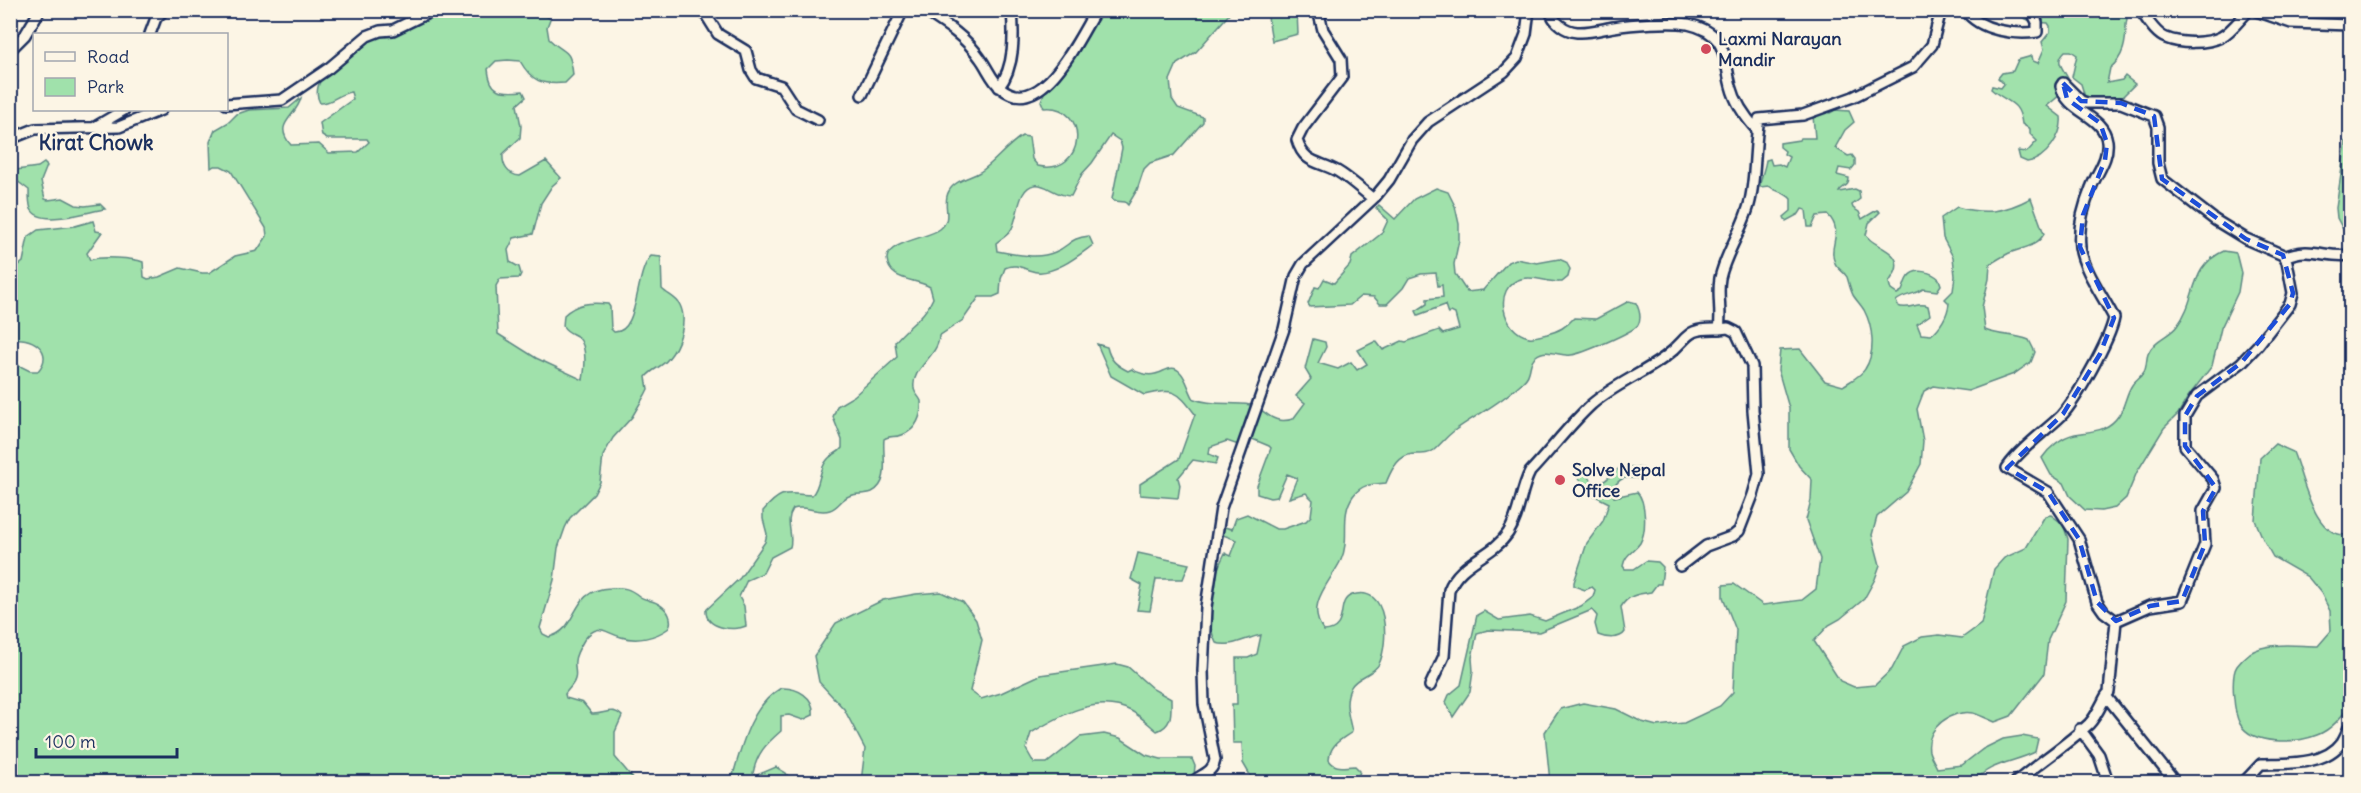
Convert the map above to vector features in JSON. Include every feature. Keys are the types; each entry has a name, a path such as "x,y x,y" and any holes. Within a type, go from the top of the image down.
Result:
{"street":[{"path":"10,50 25,35 40,10"},
{"path":"150,33 156,18 164,10"},
{"path":"228,104 282,100 329,68 367,36 393,30 434,10"},
{"path":"703,10 718,34 746,51 756,78 782,86 796,109 818,120"},
{"path":"862,95 903,10"},
{"path":"923,10 960,34 979,56 999,87 1012,95 1037,93 1077,45 1096,10"},
{"path":"999,87 1005,79 1010,62 1013,36 1012,10"},
{"path":"1318,10 1323,30 1341,58 1342,77 1303,128 1297,140 1299,148 1306,157 1337,171 1372,198"},
{"path":"1193,783 1213,768 1215,760 1204,704 1203,671 1206,607 1221,508 1284,329 1296,276 1303,264 1389,180 1412,140 1428,122 1504,72 1517,58 1526,34 1529,10"},
{"path":"1550,10 1552,17 1561,26 1580,33 1625,25 1679,23 1691,25 1708,33 1722,46 1728,61 1731,87 1747,119 1757,130"},
{"path":"1719,328 1721,319 1720,279 1730,248 1750,202 1759,119 1803,114 1853,97 1913,67 1932,45 1941,10"},
{"path":"1965,10 1973,20 2005,33 2024,34 2037,32 2037,22 2031,10"},
{"path":"2140,10 2157,31 2166,38 2188,44 2222,37 2251,10 2291,23 2350,25"},
{"path":"2063,83 2087,103 2121,103 2154,116 2158,128 2158,163 2162,179 2216,220 2246,239 2284,257 2293,292 2290,304 2241,363 2197,396 2185,416 2185,446 2213,479 2216,488 2203,511 2205,544 2182,601 2150,606 2116,621 2104,612 2097,602 2079,539 2048,492 2007,468 2014,458 2063,414 2100,354 2111,331 2114,318 2094,284 2080,247 2083,215 2091,187 2105,160 2107,143 2100,123 2067,99 2063,92 2063,83"},
{"path":"95,127 122,111"},
{"path":"10,139 36,129 119,127 158,111"},
{"path":"2284,257 2304,251 2350,255"},
{"path":"1430,686 1444,656 1449,590 1452,581 1461,570 1507,536 1530,472 1598,400 1665,357 1689,333 1698,328 1728,328 1736,332 1752,366 1753,410 1759,474 1754,495 1739,531 1733,536 1706,546 1680,566"},
{"path":"2016,783 2090,723 2109,692 2116,621"},
{"path":"2106,696 2175,783"},
{"path":"2244,783 2261,764 2304,763 2322,757 2341,744 2350,725"},
{"path":"2080,729 2099,755 2108,783"}],"highlighted area":[{"path":"2063,83 2081,101 2121,103 2154,116 2162,179 2246,239 2283,255 2293,293 2290,304 2241,363 2197,396 2185,416 2185,446 2216,488 2203,511 2205,544 2182,601 2150,606 2116,621 2097,602 2079,539 2048,492 2007,468 2063,414 2100,354 2114,318 2080,247 2083,215 2105,160 2107,143 2100,123 2067,99"}],"green space":[{"path":"431,11 539,11 550,19 547,27 549,39 569,55 572,66 573,75 565,83 538,81 529,74 520,61 496,61 488,69 491,83 498,90 523,91 526,97 517,105 521,126 520,138 503,154 507,169 512,174 520,176 546,161 561,178 552,186 541,203 533,234 514,238 508,250 510,262 519,267 521,274 519,278 500,279 496,286 498,334 536,358 583,380 585,357 583,346 578,337 568,332 563,326 564,315 584,304 608,304 611,329 614,332 622,330 633,313 642,275 651,256 661,257 662,289 677,300 682,312 683,326 676,347 666,362 646,377 648,389 645,395 632,417 613,438 603,456 600,482 594,494 570,518 565,528 558,548 554,580 540,628 543,634 549,637 559,633 587,595 597,590 610,588 629,590 641,598 658,603 667,612 670,618 669,628 652,637 627,638 602,630 589,634 577,653 575,679 565,694 566,698 583,703 592,714 611,711 622,716 615,732 615,757 636,782 11,782 10,361 30,371 38,371 43,364 44,357 38,346 32,342 10,340 11,268 23,262 28,237 38,230 75,226 93,221 96,231 102,232 87,253 90,260 116,258 143,262 144,277 148,279 180,268 209,273 235,256 257,251 267,236 266,228 231,171 221,166 211,168 210,142 215,130 237,114 249,110 289,108 301,98 284,126 286,137 291,145 319,144 329,153 358,152 369,142 367,139 327,139 322,136 320,123 353,99 351,92 320,103 317,93 324,74 341,57 360,44 371,38 396,33"},
{"path":"1091,11 1232,11 1196,52 1177,64 1170,80 1172,99 1178,108 1203,117 1203,122 1174,155 1150,163 1144,169 1137,190 1128,205 1112,199 1122,148 1120,141 1111,135 1082,174 1071,196 1039,185 1029,187 1025,191 1014,225 996,243 997,251 1041,256 1060,250 1077,238 1089,236 1093,245 1067,263 1052,270 1037,272 1017,266 1005,268 1001,279 1000,294 993,297 979,297 963,320 939,336 935,350 917,374 914,388 921,401 921,412 915,426 907,433 884,439 884,475 878,488 869,493 849,496 830,510 793,509 789,519 790,547 771,557 763,573 747,580 739,597 744,606 746,626 734,629 715,625 707,616 706,610 740,578 765,542 767,534 763,511 775,499 785,494 812,495 824,464 842,448 842,440 833,417 837,406 854,396 897,357 895,342 930,305 933,298 930,287 892,272 887,259 889,253 900,244 940,229 946,220 946,201 952,187 991,164 1022,136 1029,137 1032,159 1038,166 1054,167 1066,161 1073,151 1077,140 1075,127 1070,117 1059,110 1044,108 1041,101 1046,88"},
{"path":"1267,11 1297,11 1298,34 1272,41"},
{"path":"2018,11 2126,11 2123,49 2115,64 2110,68 2107,83 2122,80 2125,76 2135,84 2121,98 2085,97 2081,84 2072,77 2077,55 2071,51 2065,51 2060,63 2069,81 2061,94 2047,106 2061,117 2059,131 2052,145 2041,157 2027,162 2020,159 2018,151 2027,152 2037,141 2030,134 2030,129 2022,124 2021,116 2015,106 1991,89 1992,86 2001,88 2004,84 1998,78 2002,73 2013,71 2018,60 2032,56 2033,61 2038,63 2044,49 2042,42 2050,32 2048,23 2032,22 2020,16"},
{"path":"1835,110 1849,111 1854,122 1845,130 1835,148 1848,156 1852,155 1855,159 1855,165 1851,170 1839,168 1837,175 1849,178 1848,183 1839,192 1855,189 1859,191 1860,199 1852,205 1862,219 1877,210 1880,212 1869,223 1866,235 1895,258 1896,270 1889,283 1891,290 1897,294 1902,291 1907,278 1919,271 1932,274 1939,279 1941,285 1937,291 1923,289 1896,301 1898,306 1902,307 1928,306 1930,315 1917,324 1921,334 1931,335 1940,325 1949,303 1945,299 1953,291 1955,276 1953,257 1943,238 1941,218 1957,207 1977,211 1995,211 2031,198 2044,234 2034,244 2009,253 1990,264 1982,307 1985,330 2029,340 2035,352 2031,362 2014,374 1968,391 1933,386 1924,391 1917,409 1923,441 1921,464 1906,492 1877,517 1872,535 1880,565 1875,579 1864,599 1829,625 1814,641 1840,681 1854,687 1875,685 1892,669 1904,646 1922,637 1939,635 1962,638 1981,624 1994,569 2004,558 2026,548 2045,516 2051,515 2063,524 2068,539 2066,601 2048,640 2044,674 2011,716 1995,722 1973,713 1957,714 1949,717 1936,728 1929,743 1930,753 1937,768 1962,765 1983,749 2003,739 2022,736 2038,739 2035,752 1994,767 1975,782 1550,782 1545,732 1560,709 1583,703 1616,709 1642,722 1657,726 1684,723 1720,706 1733,692 1736,630 1723,597 1723,585 1734,584 1763,605 1802,600 1816,589 1820,559 1806,520 1811,500 1812,480 1799,466 1789,449 1789,408 1778,370 1780,350 1800,349 1825,381 1843,386 1865,369 1871,355 1871,332 1867,317 1853,295 1847,277 1835,263 1833,250 1836,233 1833,221 1828,215 1817,216 1812,227 1808,227 1806,210 1802,209 1799,214 1786,221 1784,217 1791,211 1791,199 1769,186 1760,187 1766,160 1770,159 1772,165 1779,164 1785,167 1789,157 1784,154 1785,151 1780,147 1780,143 1800,138 1815,138 1813,116 1821,111 1830,113"},
{"path":"2350,134 2350,234 2345,233 2337,218 2336,208 2346,141"},
{"path":"44,163 47,166 41,181 45,199 63,198 76,205 85,206 100,204 105,209 54,218 36,215 30,207 29,190 17,181 11,181 11,165 16,170 38,167"},
{"path":"1436,188 1448,192 1455,206 1459,224 1459,240 1454,264 1455,274 1467,292 1483,290 1508,262 1516,259 1537,263 1559,259 1566,262 1570,269 1568,277 1562,282 1526,278 1512,284 1506,291 1504,309 1507,319 1520,333 1531,337 1551,333 1559,330 1574,318 1596,319 1629,301 1636,303 1640,319 1638,325 1618,337 1577,354 1540,353 1532,361 1526,378 1503,399 1454,431 1431,452 1404,457 1394,467 1386,483 1367,485 1353,496 1347,511 1344,552 1321,594 1317,612 1324,631 1332,629 1340,620 1347,598 1364,594 1373,598 1383,617 1384,643 1379,664 1351,687 1347,704 1352,732 1331,750 1329,760 1340,767 1355,766 1360,771 1357,782 1254,782 1243,763 1242,743 1233,743 1232,704 1237,704 1236,658 1248,658 1257,654 1261,635 1222,644 1216,643 1212,633 1210,610 1216,574 1225,553 1231,556 1237,540 1223,535 1224,527 1232,529 1236,518 1247,514 1276,529 1283,529 1306,521 1311,516 1313,500 1306,493 1289,498 1297,478 1287,474 1277,497 1270,498 1257,494 1257,486 1271,448 1250,438 1241,446 1227,441 1210,447 1209,454 1218,458 1216,464 1193,460 1178,478 1180,485 1178,498 1140,495 1140,484 1179,459 1195,414 1184,400 1174,393 1144,395 1111,376 1097,344 1107,347 1114,362 1128,371 1132,369 1149,375 1171,368 1178,370 1194,399 1255,406 1273,418 1293,419 1305,403 1296,396 1311,379 1305,369 1313,339 1325,342 1326,347 1318,363 1338,369 1351,362 1357,370 1367,364 1358,350 1376,341 1383,350 1402,341 1406,342 1439,330 1443,334 1459,329 1455,314 1451,312 1448,314 1445,305 1418,315 1416,311 1427,304 1427,299 1443,297 1442,285 1438,286 1436,273 1409,278 1403,288 1387,304 1380,304 1374,297 1361,296 1350,305 1310,307 1308,304 1315,287 1319,288 1324,279 1334,283 1350,265 1352,257 1382,233 1388,220 1376,208 1379,205 1395,219 1414,199"},
{"path":"2224,251 2236,253 2241,273 2238,292 2221,328 2212,366 2178,414 2164,428 2137,472 2126,498 2115,508 2101,511 2085,510 2070,496 2064,483 2051,475 2042,458 2060,440 2075,434 2105,428 2115,421 2132,385 2146,368 2147,356 2151,349 2177,326 2184,316 2204,266"},
{"path":"2275,444 2293,452 2312,505 2327,528 2338,534 2350,534 2350,704 2336,722 2322,733 2287,741 2265,739 2246,731 2238,719 2234,695 2235,671 2238,664 2250,653 2274,646 2318,646 2331,631 2330,611 2321,593 2308,577 2273,557 2255,520 2260,458"},
{"path":"1623,466 1643,468 1647,474 1643,479 1622,479 1612,490 1614,497 1637,492 1644,509 1642,538 1623,566 1625,569 1634,569 1646,561 1658,562 1663,567 1661,584 1657,584 1651,592 1634,596 1624,603 1621,607 1625,632 1616,637 1598,635 1595,624 1597,616 1592,610 1539,632 1488,630 1477,633 1472,658 1470,692 1453,717 1446,702 1449,695 1461,685 1477,615 1484,611 1499,620 1530,616 1545,621 1581,606 1593,597 1595,590 1592,587 1585,590 1574,586 1574,582 1587,543 1603,521 1609,503 1591,494 1577,476 1578,472 1586,472 1592,481 1599,484"},
{"path":"1138,553 1189,564 1183,579 1156,579 1150,611 1137,610 1142,585 1131,579"},
{"path":"941,592 963,602 976,620 982,640 970,691 981,699 1001,693 1040,675 1117,664 1128,667 1153,689 1171,699 1171,714 1168,722 1157,731 1135,713 1118,706 1092,706 1054,720 1031,733 1026,749 1034,763 1047,763 1080,737 1104,734 1120,738 1146,755 1161,759 1192,759 1195,766 1194,775 1181,782 861,782 865,749 844,709 819,682 814,656 836,623 883,600"},
{"path":"781,688 793,689 804,694 811,703 813,715 803,720 789,715 781,716 781,731 763,749 753,773 755,776 776,767 786,773 791,782 731,782 754,717 770,696"}],"place":[{"name":"Laxmi Narayan Mandir","path":"1706,49"},
{"name":"Solve Nepal Office","path":"1560,480"}],"district":[{"name":"Kirat Chowk","path":"96,143"}]}
